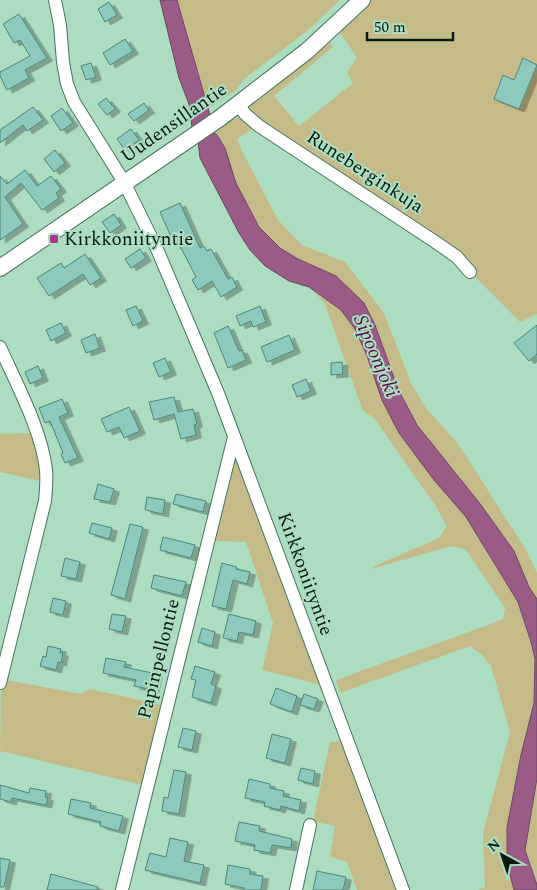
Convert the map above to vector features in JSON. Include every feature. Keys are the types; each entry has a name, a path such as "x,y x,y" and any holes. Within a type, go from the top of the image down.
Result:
{"street":[{"name":"Kirkkoniityntie","path":"55,0 60,25 62,62 74,102 124,182 157,249 218,393 403,890"},
{"name":"Uudensillantie","path":"0,268 220,118 306,51 362,0"},
{"name":"Runeberginkuja","path":"238,104 245,114 259,126 434,241 457,257 470,272"},
{"path":"0,347 34,426 43,454 47,482 45,501 0,683"},
{"name":"Papinpellontie","path":"122,890 234,437"},
{"path":"296,890 310,825"}],"shaded area":[{"path":"177,0 340,0 307,31 244,79 236,90 208,109"},
{"path":"372,0 537,0 537,64 523,59 514,80 503,76 494,99 519,109 537,65 537,314 520,322 470,272 263,128 249,110 253,102 329,42 333,47 274,96 299,126 353,83 347,72 357,58 339,31"},
{"path":"239,118 254,128 237,139 278,220 302,245 345,262 384,313 411,383 425,407 459,445 526,550 537,573 537,599 529,587 514,551 481,505 417,425 398,389 375,325 336,276 297,259 280,248 259,227 236,183 225,148 210,131 231,119"},
{"path":"309,287 341,310 355,329 399,433 434,480 466,517 518,602 535,659 534,703 521,755 507,827 507,863 514,890 478,890 485,887 483,833 510,732 491,666 481,654 470,646 340,693 336,680 503,619 505,608 466,550 452,546 371,569 439,538 447,526 435,505 374,418 363,411 324,302"},
{"path":"32,433 39,453 41,481 0,472 0,434"},
{"path":"238,456 321,685 262,670 273,623 246,542 214,541 233,458"},
{"path":"1,679 81,694 90,689 167,706 147,786 0,751"},
{"path":"343,741 395,890 357,890 347,862 330,857 335,826 313,821 330,742"},
{"path":"537,778 537,885 525,850"}],"water":[{"path":"160,0 177,0 210,115 192,128 189,104 179,78"},
{"name":"Sipoonjoki","path":"210,131 217,135 225,148 236,183 259,227 280,248 298,259 336,276 364,303 375,325 398,389 417,425 481,505 514,551 529,587 537,599 537,778 525,850 537,890 514,890 507,863 507,827 521,755 534,703 535,659 518,602 466,517 434,480 399,433 382,400 367,356 355,329 341,310 309,287 289,281 265,266 250,250 239,233 200,158 198,140"}],"building":[{"path":"109,2 117,15 105,22 98,9"},
{"path":"19,14 47,58 25,70 29,78 7,90 0,72 30,56 20,40 14,43 3,24"},
{"path":"125,39 133,51 110,65 103,53"},
{"path":"523,58 537,65 519,109 494,99 503,75 514,80"},
{"path":"91,63 96,77 86,80 81,66"},
{"path":"106,98 115,109 107,115 98,104"},
{"path":"144,103 149,110 134,121 128,114"},
{"path":"33,107 43,120 27,131 23,125 0,143 0,130"},
{"path":"62,108 73,123 61,131 51,116"},
{"path":"131,129 139,140 125,150 117,139"},
{"path":"55,150 65,163 54,172 44,159"},
{"path":"25,170 37,186 51,176 61,189 56,193 59,198 42,210 21,183 5,197 23,224 0,240 0,176 7,184"},
{"path":"180,203 200,248 204,246 207,251 211,249 228,279 232,277 237,287 221,297 212,281 198,290 192,280 196,277 179,244 175,246 160,212"},
{"path":"114,214 121,225 110,233 102,222"},
{"path":"140,249 146,258 131,268 125,259"},
{"path":"85,254 101,278 90,285 83,274 49,296 37,278 61,263 64,268"},
{"path":"136,306 143,321 133,326 126,310"},
{"path":"260,306 266,322 253,327 251,321 240,326 236,316"},
{"path":"61,323 66,333 51,341 46,330"},
{"path":"537,325 537,354 529,361 514,343"},
{"path":"228,326 239,351 242,350 246,360 228,368 214,333"},
{"path":"95,334 100,348 86,353 81,340"},
{"path":"289,335 295,350 267,362 261,347"},
{"path":"165,358 171,372 159,377 153,363"},
{"path":"342,362 343,374 331,375 331,363"},
{"path":"38,366 43,378 30,384 25,372"},
{"path":"306,379 311,391 297,397 292,385"},
{"path":"174,397 178,412 193,409 197,424 194,425 196,435 181,439 174,414 154,420 149,402"},
{"path":"62,399 68,413 59,417 78,458 65,463 50,421 45,423 39,408"},
{"path":"129,407 140,431 124,438 119,427 107,432 101,419"},
{"path":"98,484 114,489 110,502 94,499"},
{"path":"176,494 206,501 203,512 173,504"},
{"path":"147,497 165,500 163,514 145,510"},
{"path":"92,523 112,528 109,539 89,533"},
{"path":"130,524 143,527 125,599 111,595"},
{"path":"163,537 195,545 191,558 160,550"},
{"path":"65,558 80,562 76,579 61,576"},
{"path":"222,563 250,572 247,584 233,580 226,609 212,606"},
{"path":"154,575 186,582 182,596 151,588"},
{"path":"53,598 66,601 63,615 50,612"},
{"path":"112,614 126,616 122,632 109,629"},
{"path":"229,614 256,621 253,635 239,632 237,641 223,638"},
{"path":"202,628 215,632 212,646 198,642"},
{"path":"48,646 61,649 60,653 63,653 61,663 58,662 56,670 40,666 43,656 46,657"},
{"path":"106,658 126,662 124,667 157,674 153,690 134,686 136,680 103,673"},
{"path":"195,666 215,672 211,684 216,686 211,703 192,697 196,680 191,679"},
{"path":"276,688 297,696 292,712 270,704"},
{"path":"304,694 318,699 314,709 300,705"},
{"path":"183,728 196,731 192,750 178,747"},
{"path":"272,734 291,739 285,763 266,758"},
{"path":"301,768 315,771 313,784 298,780"},
{"path":"174,770 186,772 179,814 162,811 164,797 168,798"},
{"path":"249,779 270,784 270,788 284,791 283,796 301,800 299,811 281,806 280,810 264,806 265,802 245,798"},
{"path":"0,785 29,793 30,788 46,791 45,797 48,798 46,805 12,798 11,802 0,799"},
{"path":"71,799 91,803 90,808 123,816 119,831 100,826 101,822 68,814"},
{"path":"239,822 260,826 259,831 292,839 291,848 272,845 270,853 254,850 255,845 235,841"},
{"path":"170,838 188,842 184,861 204,865 200,883 145,870 150,853 166,857"},
{"path":"0,858 10,860 4,887 0,887"},
{"path":"228,865 250,869 250,874 263,876 261,890 244,890 244,888 225,884"},
{"path":"317,871 346,877 343,890 313,890"},
{"path":"51,874 98,887 97,890 47,890"}],"place":[{"name":"Kirkkoniityntie","path":"54,239"}]}
